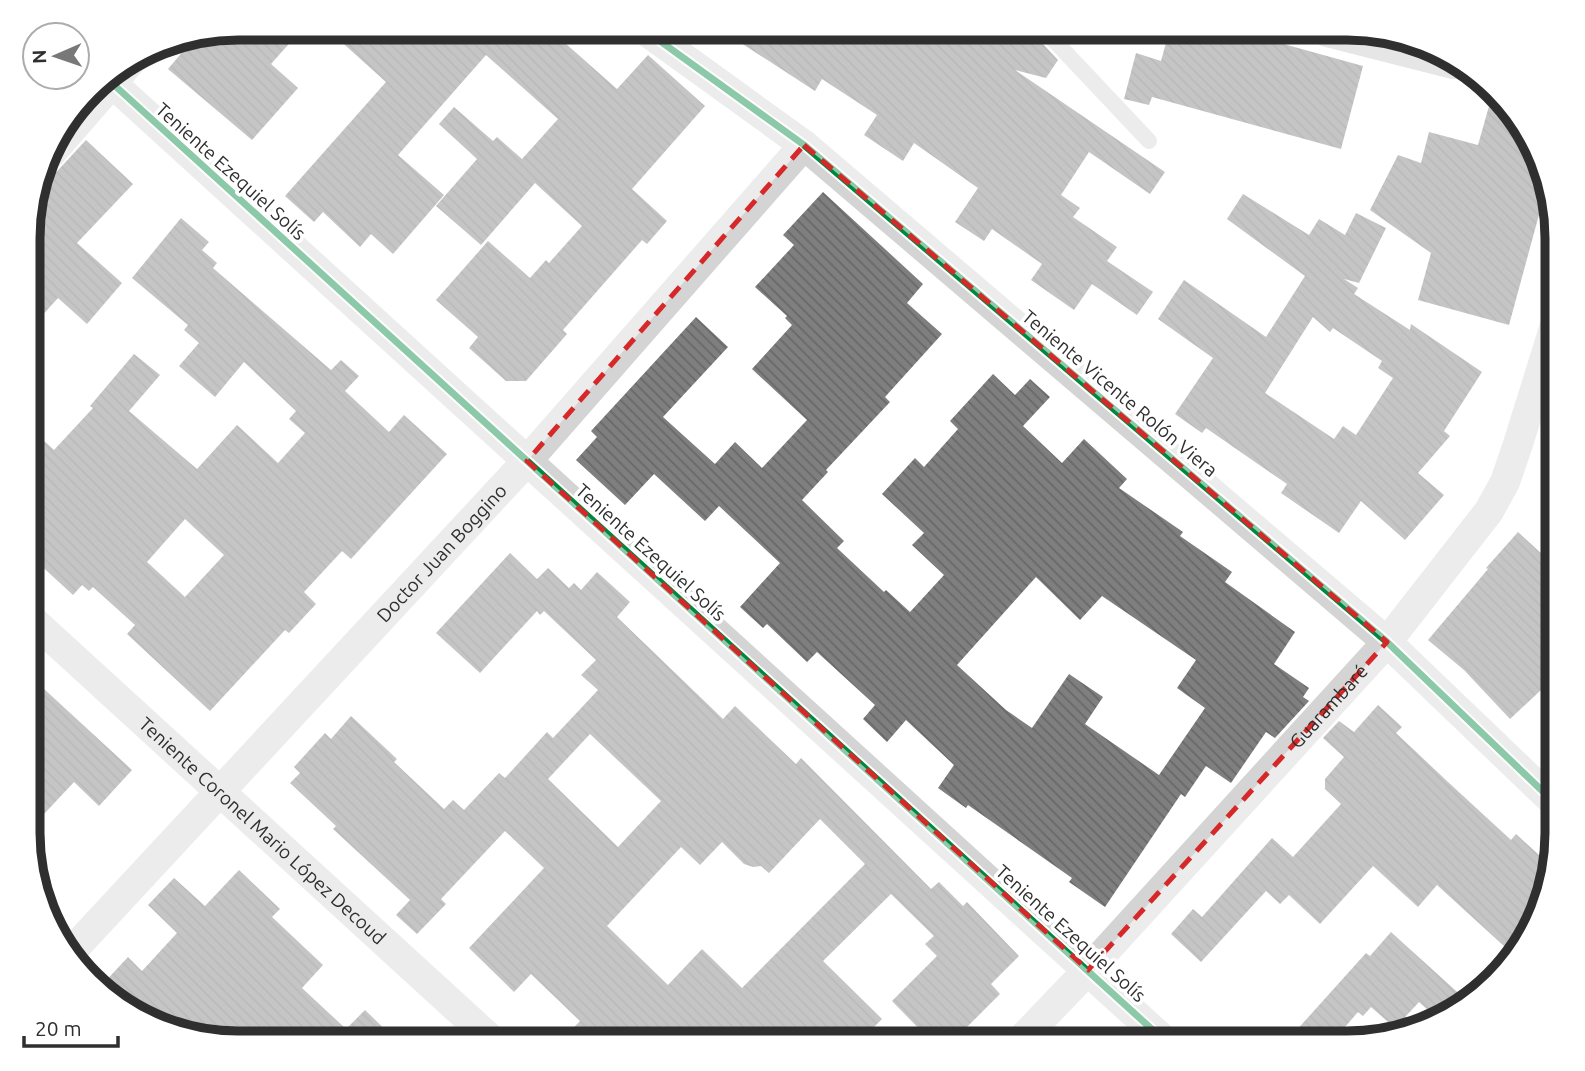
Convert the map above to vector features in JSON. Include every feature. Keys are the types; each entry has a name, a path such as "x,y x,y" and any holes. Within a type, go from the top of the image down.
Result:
{"street":[{"name":"Teniente Vicente Rolón Viera","path":"659,40 804,145 1387,642 1544,793"},
{"name":"Teniente Ezequiel Solís","path":"114,85 1153,1030"},
{"path":"76,126 110,88"},
{"name":"Doctor Juan Boggino","path":"77,947 527,461 804,145"},
{"name":"Guarambaré","path":"1030,1030 1387,642 1489,511 1505,482 1544,360"},
{"name":"Teniente Coronel Mario López Decoud","path":"40,627 482,1031"}],"lane":[{"path":"1054,40 1149,141"}],"highlighted area":[{"path":"804,145 1387,642 1088,970 527,461"}],"building":[{"path":"238,40 292,40 271,64 298,88 252,140 168,69 187,47"},
{"path":"339,40 562,40 617,89 648,55 705,106 632,189 667,221 647,244 642,240 563,330 567,334 526,381 506,381 469,348 478,337 436,300 488,241 530,278 546,260 549,263 582,226 535,183 481,245 436,206 477,159 439,124 454,107 493,141 497,137 522,159 558,119 486,55 398,155 444,195 393,254 371,234 360,247 323,212 314,222 285,196 386,82"},
{"path":"736,40 1038,40 1058,60 1046,78 1015,70 1165,172 1150,194 1089,152 1061,195 1080,208 1073,217 1117,247 1107,261 1153,292 1137,315 1092,284 1074,310 1031,280 1042,264 992,229 984,241 955,222 978,188 914,143 903,161 864,135 877,115 822,79 815,91"},
{"path":"1167,40 1269,40 1363,66 1341,149 1152,97 1149,105 1124,99 1136,53 1161,61"},
{"path":"1490,102 1518,139 1530,163 1542,205 1509,325 1418,300 1431,253 1370,210 1398,155 1421,163 1429,132 1478,145"},
{"path":"86,140 133,184 77,243 122,283 87,324 58,298 40,318 40,238 42,212 50,179"},
{"path":"823,192 923,284 907,303 942,334 885,397 890,402 826,470 828,472 802,500 844,541 837,548 884,592 886,590 910,612 944,575 912,545 924,533 882,494 915,458 924,467 958,429 950,421 993,374 1015,395 1030,379 1050,397 1023,426 1062,463 1084,439 1127,479 1119,488 1183,532 1180,536 1232,572 1225,582 1295,632 1274,664 1309,688 1303,697 1309,701 1275,738 1266,732 1231,783 1206,766 1185,797 1181,794 1105,907 1069,882 1072,878 968,805 966,808 938,788 954,765 906,720 887,742 863,719 875,705 817,652 807,662 767,624 763,628 740,607 780,563 719,506 705,521 654,474 625,505 576,460 597,437 591,431 696,317 728,347 663,417 715,464 735,442 762,468 807,420 752,369 792,325 785,318 787,316 755,287 794,245 783,235","holes":["1036,577 1080,620 1102,596 1196,660 1177,688 1205,708 1159,775 1085,724 1103,697 1069,674 1032,728 1006,710 957,665"]},
{"path":"1243,194 1309,235 1319,219 1345,235 1356,213 1386,228 1359,283 1344,279 1358,288 1354,294 1410,330 1411,324 1482,372 1444,431 1450,436 1418,473 1444,495 1405,540 1361,501 1339,533 1281,493 1287,484 1206,428 1202,433 1175,414 1213,358 1158,319 1184,280 1266,337 1305,276 1227,219","holes":["1313,317 1330,332 1333,328 1382,361 1378,368 1393,378 1356,435 1343,426 1334,439 1265,393"]},
{"path":"181,218 209,242 202,250 217,263 213,268 331,370 341,360 359,376 345,391 389,432 404,415 447,454 351,559 342,551 304,592 316,604 289,633 285,630 210,711 127,634 135,625 93,587 89,591 82,585 73,595 40,565 40,437 54,450 93,408 90,406 134,354 160,375 129,411 197,469 237,425 278,463 305,433 289,419 296,411 244,362 215,397 179,366 199,343 184,330 188,325 132,278","holes":["185,519 224,555 185,597 147,562"]},
{"path":"1518,532 1544,556 1544,687 1510,719 1464,670 1428,640 1488,569 1486,568"},
{"path":"510,553 537,579 548,568 569,588 574,583 581,590 597,572 630,602 617,617 723,719 735,706 796,764 801,758 931,889 939,882 963,906 967,902 1019,956 991,984 1000,994 964,1030 921,1030 892,1001 937,956 925,944 934,936 891,894 823,961 882,1019 871,1030 571,1031 580,1021 531,974 514,992 469,948 544,868 505,831 441,899 446,904 417,934 396,915 410,900 333,829 336,826 290,783 300,773 294,767 325,733 331,739 351,716 397,759 394,762 444,809 453,800 464,810 499,773 505,778 547,732 553,738 598,690 581,675 596,660 544,611 540,615 537,611 480,673 436,633","holes":["590,734 661,801 618,847 548,779","820,819 865,864 742,988 702,949 668,985 607,926 681,847 700,865 722,842 744,864 761,866 769,873"]},
{"path":"43,688 132,770 99,806 74,782 40,818 40,691"},
{"path":"1378,705 1402,727 1396,733 1448,782 1511,840 1516,834 1543,858 1534,896 1511,943 1507,949 1437,885 1418,907 1373,866 1320,924 1289,895 1280,904 1266,891 1201,962 1171,934 1193,909 1202,917 1272,838 1293,857 1341,804 1325,789 1325,779 1344,757 1323,738 1339,721 1354,732"},
{"path":"239,870 280,909 272,917 323,965 302,988 346,1029 365,1010 386,1031 238,1031 200,1027 151,1010 106,980 128,957 142,971 177,933 148,905 174,878 205,906"},
{"path":"1391,932 1460,995 1430,1012 1419,1002 1400,1023 1392,1025 1371,1007 1363,1016 1358,1012 1342,1030 1297,1030 1366,953 1370,956"}],"cycle path":[{"path":"659,40 804,145 1387,642 1544,793"},
{"path":"114,85 1153,1030"}]}
